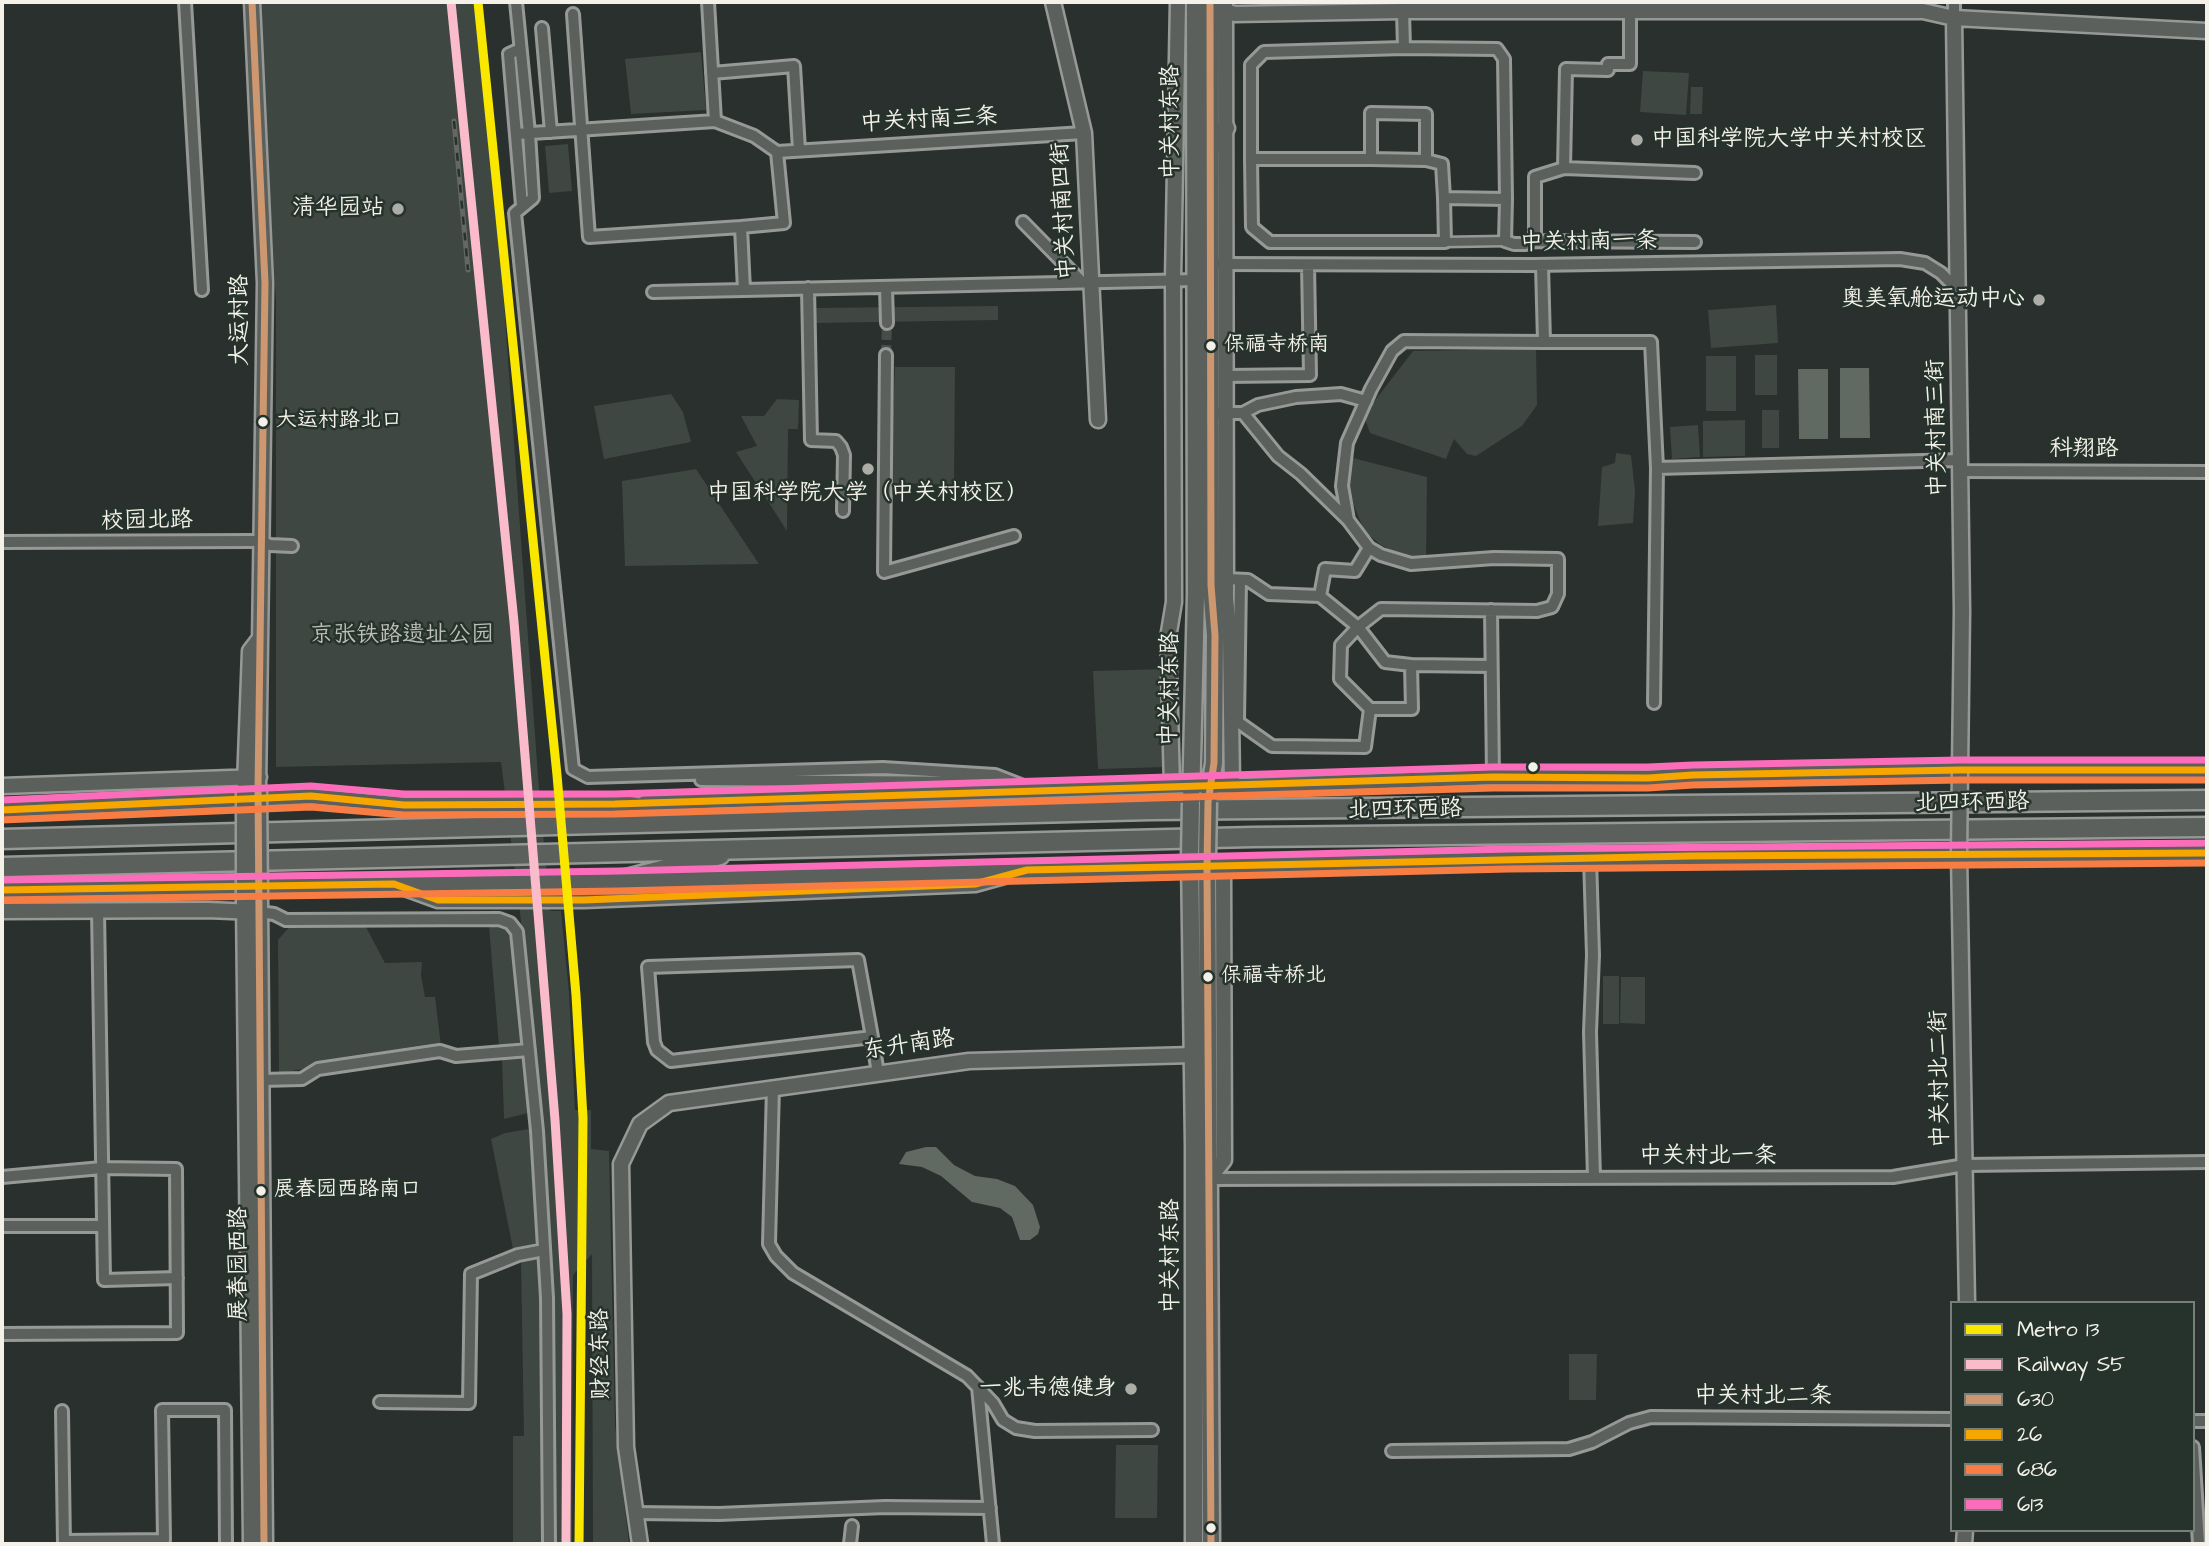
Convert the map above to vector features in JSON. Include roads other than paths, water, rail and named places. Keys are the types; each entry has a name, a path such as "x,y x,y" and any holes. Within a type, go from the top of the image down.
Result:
{"highway":[{"name":"北四环西路","path":"2,839 1220,809 2207,800"},
{"path":"615,804 735,821"},
{"name":"北四环西路","path":"2,867 1253,837 2207,827"},
{"path":"619,881 750,848"}],"main road":[{"name":"中关村东路","path":"1210,6 1210,150 1218,264 1218,413 1211,585 1214,648 1213,763 1208,802 1212,863 1209,1179 1211,1544"},
{"name":"中关村东路","path":"1194,1544 1190,862 1196,595 1195,280 1210,6"},
{"path":"1210,150 1226,128"},
{"name":"大运村路","path":"252,783 252,906"},
{"name":"展春园西路","path":"252,906 261,1080 264,1544"},
{"name":"展春园西路","path":"252,906 252,1544"}],"street":[{"path":"185,2 202,290"},
{"name":"大运村路","path":"252,2 265,282 260,638 250,651 252,783"},
{"path":"516,2 533,198 514,213 573,769 588,777 883,768 995,775 1034,790"},
{"path":"708,2 715,121"},
{"name":"中关村南四街","path":"1053,2 1084,133 1087,282 1098,421"},
{"name":"中关村东路","path":"1172,785 1168,638 1174,602 1172,280 1178,2"},
{"name":"中关村南三街","path":"1954,2 1962,611 1959,855"},
{"path":"1210,6 1235,14 1404,11 1923,11 1954,18 2207,31"},
{"name":"中关村东路","path":"1210,6 1226,128 1218,264 1226,376 1218,413 1233,579 1230,637 1232,785"},
{"path":"1404,11 1404,48"},
{"path":"1564,168 1566,69 1608,70 1608,64 1630,64 1630,11"},
{"path":"516,134 581,131 715,121 754,136 777,152 785,223 589,237 581,131 573,14"},
{"path":"542,28 551,132"},
{"path":"1505,241 1504,59 1497,50 1404,48 1264,52 1251,65 1252,227 1270,242 1695,242"},
{"path":"520,49 509,54 522,205"},
{"path":"712,73 794,66 799,150"},
{"path":"1371,159 1371,113 1426,114 1426,160"},
{"name":"中关村南三条","path":"777,152 1084,133"},
{"path":"1251,159 1426,160 1442,164 1444,242"},
{"path":"1544,342 1538,265 1530,243 1535,177 1564,168 1695,173"},
{"path":"1444,198 1506,199"},
{"path":"1023,222 1087,282"},
{"path":"741,226 744,290"},
{"name":"中关村南一条","path":"1218,264 1538,265 1900,259 1925,263 1941,273 1957,289"},
{"path":"1226,376 1310,375 1308,265"},
{"path":"653,292 1195,280"},
{"path":"886,287 887,323"},
{"path":"808,288 811,440 836,441 841,447 844,455 844,511"},
{"path":"1348,520 1342,486 1347,443 1392,351 1404,341 1651,342 1657,468 1654,703"},
{"path":"886,355 884,572 1013,536"},
{"path":"1218,413 1243,412 1258,405 1296,397 1341,394 1366,401"},
{"path":"1243,412 1278,456 1301,474 1348,520 1369,548 1381,555 1411,564 1494,558 1558,559 1558,594 1552,607 1537,611 1381,609 1341,645 1340,679 1370,709 1412,709 1411,665"},
{"name":"科翔路","path":"1657,468 1961,466 2207,472"},
{"name":"校园北路","path":"2,542 261,541 270,545 292,546"},
{"path":"1320,596 1325,569 1355,570 1369,548"},
{"path":"1370,709 1365,747 1272,746 1238,722 1233,579 1248,580 1269,594 1320,596 1358,627 1385,662 1492,666"},
{"path":"1491,610 1493,777"},
{"name":"北四环西路","path":"2,810 311,796 404,805 615,804 1493,777 1648,778 1960,770 2207,770"},
{"path":"664,776 700,780 978,782 986,792"},
{"path":"2,786 252,783"},
{"path":"2,890 619,881 1027,870 1190,862 2207,853"},
{"name":"中关村北二街","path":"1959,855 1967,1301"},
{"path":"1590,858 1590,1032 1594,1178"},
{"path":"394,884 438,900 584,900 975,884 1027,870"},
{"path":"2,911 252,906 286,920 499,919 510,923 517,932 537,1131 547,1298 549,1544"},
{"path":"97,910 104,1280 177,1278"},
{"path":"872,1037 671,1061 657,1050 654,1042 648,967 858,960 872,1037 878,1073"},
{"path":"261,1080 302,1079 318,1069 440,1051 456,1056 529,1050"},
{"name":"东升南路","path":"640,1124 668,1103 969,1060 1193,1055"},
{"path":"773,1087 769,1244 776,1256 793,1273 967,1376 993,1403 1003,1420 1016,1428 1035,1431 1153,1430"},
{"name":"财经东路","path":"640,1124 621,1164 626,1447 640,1544"},
{"name":"中关村北一条","path":"1209,1179 1893,1177 1965,1165 2207,1162"},
{"path":"2,1177 102,1168 176,1169 177,1278 177,1333 2,1334"},
{"path":"2,1226 103,1226"},
{"path":"380,1402 469,1403 471,1274 518,1255 544,1250"},
{"path":"978,1387 993,1544"},
{"path":"62,1411 64,1542 164,1540 162,1410 225,1410 226,1544"},
{"name":"中关村北二条","path":"1392,1451 1556,1451 1581,1446 1629,1423 1651,1418 1950,1419"},
{"path":"2195,1479 2199,1544"},
{"path":"635,1513 719,1514 885,1507 990,1508"},
{"path":"850,1544 852,1526"}],"tunnel":[{"path":"886,355 887,323"}],"railway":[{"path":"454,121 468,270"}],"metro line":[{"name":"13","path":"478,2 557,775 576,995 583,1118 579,1544"}],"rail line":[{"name":"S5","path":"451,2 514,622 555,1120 567,1314 566,1544"}],"place":[{"name":"中国科学院大学中关村校区","path":"1637,140"},
{"name":"清华园站","path":"398,209"},
{"name":"奥美氧舱运动中心","path":"2039,300"},
{"name":"保福寺桥南","path":"1211,346"},
{"name":"大运村路北口","path":"263,422"},
{"name":"中国科学院大学（中关村校区）","path":"868,469"},
{"name":"保福寺桥北","path":"1208,977"},
{"name":"展春园西路南口","path":"261,1191"},
{"name":"一兆韦德健身","path":"1131,1389"}],"park label":[{"name":"京张铁路遗址公园","path":"402,636"}]}
